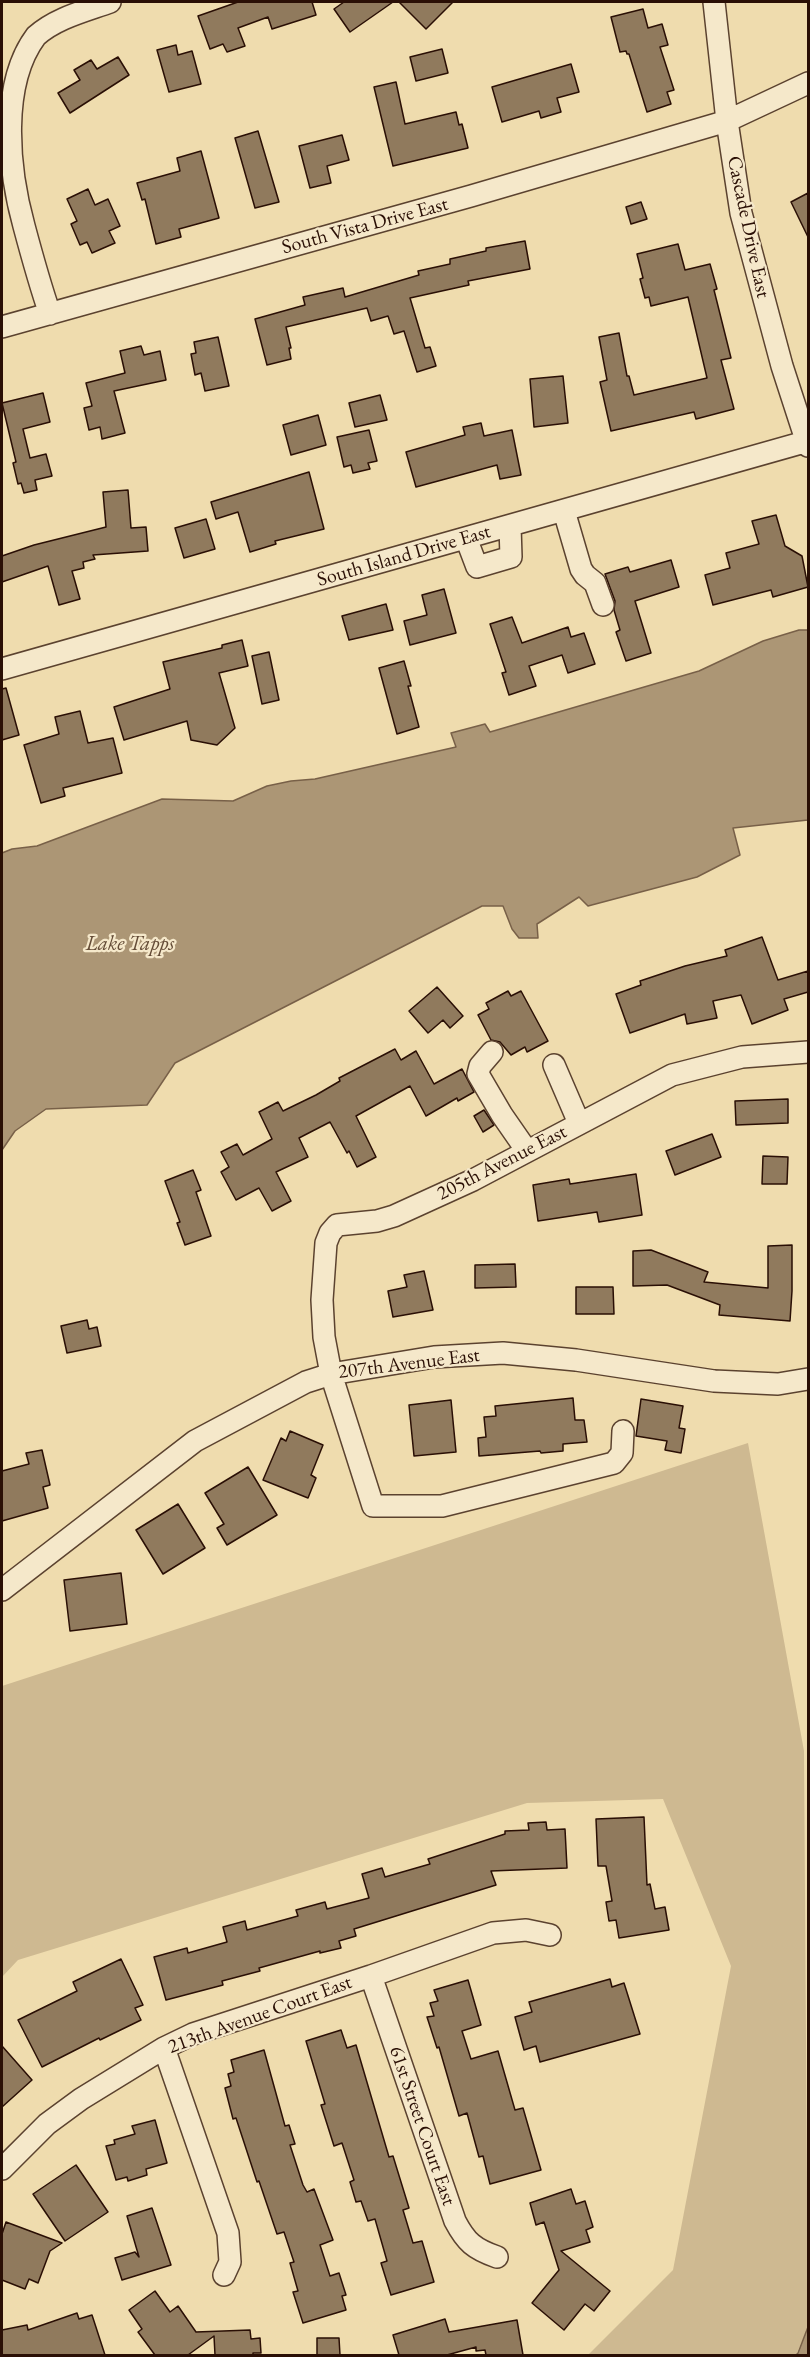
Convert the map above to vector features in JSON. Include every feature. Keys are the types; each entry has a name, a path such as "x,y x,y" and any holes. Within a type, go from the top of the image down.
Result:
{"street":[{"path":"50,314 6,156 3,103 14,66 34,37 63,19 110,2"},
{"name":"Cascade Drive East","path":"714,2 727,121 741,213 782,366 808,443"},
{"name":"South Vista Drive East","path":"2,327 482,193 727,121 808,83"},
{"name":"South Island Drive East","path":"2,669 808,443"},
{"path":"564,511 581,569 595,583 603,605"},
{"path":"466,538 477,567 511,557 510,526"},
{"path":"492,1052 480,1066 478,1074 527,1151"},
{"name":"205th Avenue East","path":"331,1374 324,1337 322,1300 326,1244 330,1233 337,1225 377,1221 394,1216 473,1180 672,1075 742,1057 808,1052"},
{"path":"554,1065 579,1124"},
{"name":"207th Avenue East","path":"2,1590 195,1441 306,1382 331,1374 434,1357 503,1353 576,1360 714,1381 778,1384 808,1379"},
{"path":"331,1374 373,1506 442,1506 614,1463 622,1454 623,1431"},
{"name":"213th Avenue Court East","path":"2,2169 47,2124 81,2099 164,2048 193,2034 371,1976 493,1933 526,1930 550,1935"},
{"name":"61st Street Court East","path":"371,1976 454,2220 463,2237 497,2258"},
{"path":"164,2048 228,2233 230,2262 224,2275"}],"shaded area":[{"path":"748,1443 804,1751 808,2327 796,2355 588,2355 673,2270 731,1966 663,1799 527,1803 18,1960 2,1977 2,1686"}],"water":[{"name":"Lake Tapps","path":"799,630 808,630 808,820 733,828 740,855 697,877 588,906 579,897 537,924 538,938 519,938 512,929 503,906 482,906 175,1063 147,1105 46,1109 15,1131 2,1150 2,853 12,849 37,846 162,799 233,801 267,786 315,779 456,747 451,733 485,724 490,732 699,671 763,641"},
{"path":"808,2327 808,2355 796,2355 798,2353"}],"building":[{"path":"238,2 312,2 316,15 272,29 268,17 238,28 245,46 227,52 223,44 210,49 198,16"},
{"path":"344,2 393,2 350,32 334,9"},
{"path":"399,2 453,2 426,29"},
{"path":"643,9 648,28 662,24 668,45 660,47 674,90 667,92 671,104 647,112 629,54 626,51 620,52 611,17"},
{"path":"176,45 178,55 192,51 201,84 169,92 157,50"},
{"path":"442,49 448,73 416,81 410,57"},
{"path":"118,57 129,75 70,113 58,93 80,80 74,70 91,60 97,69"},
{"path":"571,64 579,92 557,98 561,112 541,118 539,111 502,122 492,87"},
{"path":"396,82 405,124 456,112 459,125 462,124 468,148 393,166 374,87"},
{"path":"258,131 279,202 255,208 235,138"},
{"path":"342,135 349,160 327,166 331,183 310,188 299,146"},
{"path":"201,151 219,218 179,229 181,237 156,244 145,199 142,200 137,183 180,171 177,158"},
{"path":"88,189 95,205 108,199 120,226 109,231 115,243 92,253 87,242 80,245 71,224 77,221 67,199"},
{"path":"808,193 808,237 791,202"},
{"path":"641,202 647,219 631,224 626,207"},
{"path":"525,241 530,269 468,281 469,285 410,298 425,348 430,347 436,366 417,372 404,331 394,334 388,316 371,321 367,308 286,327 291,359 267,365 255,319 305,305 303,297 343,288 345,297 419,275 418,271 450,264 450,259 486,251 486,248"},
{"path":"678,244 685,270 710,264 731,358 721,360 734,409 696,419 694,412 611,431 600,382 607,380 599,337 619,333 627,376 629,376 634,395 707,378 688,297 651,306 649,297 645,298 640,279 643,278 637,254"},
{"path":"218,337 229,386 205,391 201,373 195,375 191,354 196,353 194,342"},
{"path":"141,346 144,355 160,351 166,380 114,391 125,433 102,439 100,427 89,430 84,408 92,406 86,383 125,373 120,351"},
{"path":"563,376 568,423 534,427 530,379"},
{"path":"43,393 50,422 23,429 30,458 46,454 52,476 35,480 37,490 24,493 21,483 18,484 13,463 16,462 2,403"},
{"path":"380,395 387,420 355,427 349,403"},
{"path":"318,415 326,445 291,455 283,425"},
{"path":"481,423 484,436 512,430 521,475 500,479 497,465 416,487 406,452 465,435 463,427"},
{"path":"369,430 377,461 368,463 370,469 353,473 351,465 344,467 337,437"},
{"path":"309,472 324,529 275,541 276,544 250,552 238,512 216,519 211,502"},
{"path":"128,490 131,528 146,527 148,551 93,555 95,559 83,562 84,568 72,571 80,599 59,605 48,566 2,582 2,556 34,545 106,527 103,492"},
{"path":"776,515 785,546 802,556 808,587 773,597 771,590 713,605 705,575 730,568 726,553 759,544 752,521"},
{"path":"206,519 215,549 184,558 175,528"},
{"path":"671,560 679,587 635,601 651,653 626,661 616,632 620,630 614,610 615,601 605,574 628,567 630,572"},
{"path":"444,589 456,633 410,645 404,621 427,615 422,595"},
{"path":"386,604 393,630 349,640 342,616"},
{"path":"512,617 522,643 568,627 571,637 584,633 595,664 568,673 562,655 529,666 536,686 509,695 502,673 506,672 490,624"},
{"path":"242,640 248,666 219,673 235,728 217,745 191,740 187,721 124,740 114,707 170,689 163,662 222,648 222,645"},
{"path":"269,652 279,700 262,704 252,656"},
{"path":"404,661 419,727 397,734 379,668"},
{"path":"6,688 19,735 2,740 2,689"},
{"path":"80,711 88,743 113,738 122,773 63,788 65,796 41,803 24,745 59,734 55,717"},
{"path":"762,937 778,980 808,971 808,992 784,999 788,1010 752,1024 741,995 713,1001 717,1018 687,1024 685,1014 630,1033 616,994 641,985 640,981 685,966 727,956 725,950"},
{"path":"437,987 463,1016 450,1028 443,1020 428,1033 409,1011"},
{"path":"508,991 511,996 521,991 548,1041 527,1052 525,1047 511,1055 500,1042 491,1040 478,1015 489,1009 486,1003"},
{"path":"395,1049 401,1060 416,1051 434,1084 462,1069 474,1092 458,1101 457,1098 426,1116 410,1086 356,1116 376,1157 357,1167 330,1122 299,1138 308,1157 276,1172 291,1201 272,1211 259,1188 236,1200 221,1172 229,1167 221,1152 237,1144 243,1155 272,1139 259,1112 278,1102 283,1111 316,1095 340,1081 339,1078"},
{"path":"788,1099 788,1123 736,1125 735,1101"},
{"path":"484,1110 494,1125 483,1132 474,1116"},
{"path":"712,1134 721,1157 675,1175 666,1151"},
{"path":"763,1156 788,1157 787,1184 762,1184"},
{"path":"193,1170 201,1190 196,1192 211,1236 185,1245 177,1223 180,1222 165,1181"},
{"path":"636,1174 642,1215 599,1222 597,1212 538,1221 533,1185 569,1179 570,1184"},
{"path":"792,1245 790,1321 719,1315 720,1305 667,1285 633,1286 633,1251 651,1250 708,1272 704,1282 768,1288 768,1246"},
{"path":"515,1264 516,1287 475,1288 475,1265"},
{"path":"424,1271 433,1310 393,1317 388,1291 407,1287 404,1275"},
{"path":"576,1287 613,1287 614,1314 576,1314"},
{"path":"87,1320 89,1329 97,1327 101,1346 67,1353 61,1326"},
{"path":"573,1398 575,1420 584,1420 587,1442 563,1444 563,1451 479,1456 478,1438 486,1437 484,1417 496,1416 495,1406"},
{"path":"641,1399 683,1406 679,1428 685,1429 681,1453 665,1450 667,1441 636,1436"},
{"path":"451,1400 456,1452 414,1456 409,1405"},
{"path":"290,1431 323,1445 311,1475 316,1478 308,1498 263,1480 281,1438 286,1441"},
{"path":"42,1450 50,1485 43,1487 48,1508 2,1521 2,1471 29,1464 26,1453"},
{"path":"248,1467 277,1515 227,1545 217,1528 224,1524 205,1493"},
{"path":"178,1504 205,1548 163,1574 136,1530"},
{"path":"121,1573 127,1624 70,1631 64,1580"},
{"path":"644,1817 647,1885 650,1884 655,1909 665,1907 669,1930 619,1938 616,1920 609,1921 606,1902 612,1901 606,1866 598,1866 596,1819"},
{"path":"546,1822 547,1830 565,1829 567,1868 491,1871 496,1885 354,1929 356,1936 339,1941 341,1948 320,1953 320,1951 259,1968 260,1971 222,1981 223,1985 166,2000 154,1957 187,1948 188,1953 227,1942 223,1927 245,1921 247,1930 298,1916 296,1910 325,1902 327,1909 369,1898 362,1874 382,1868 385,1877 430,1864 428,1859 505,1834 505,1831 529,1830 528,1823"},
{"path":"121,1959 143,2005 135,2008 141,2020 42,2067 18,2020 77,1991 73,1982"},
{"path":"610,1979 612,1987 624,1983 640,2034 540,2062 536,2046 524,2050 515,2017 532,2012 529,2002"},
{"path":"468,1980 481,2025 462,2031 471,2059 498,2051 515,2110 523,2108 541,2170 490,2184 483,2156 479,2157 467,2113 459,2116 439,2047 437,2048 427,2017 434,2016 430,2003 438,2001 434,1990"},
{"path":"341,2030 347,2048 356,2045 389,2157 393,2156 409,2208 403,2210 413,2243 422,2241 434,2282 391,2295 381,2263 387,2261 375,2219 368,2221 361,2201 356,2202 350,2182 354,2180 342,2143 334,2146 321,2105 325,2104 306,2041"},
{"path":"2,2046 32,2080 2,2107"},
{"path":"264,2050 285,2126 289,2125 295,2144 290,2145 303,2185 307,2192 314,2189 333,2240 320,2245 330,2276 339,2273 346,2295 342,2296 346,2310 303,2323 293,2292 298,2291 290,2263 294,2262 284,2232 277,2234 236,2118 233,2119 225,2088 231,2086 228,2074 234,2072 231,2060"},
{"path":"155,2120 167,2163 146,2169 147,2175 128,2181 127,2177 116,2180 106,2146 115,2144 114,2140 135,2134 132,2126"},
{"path":"76,2165 108,2212 65,2241 33,2194"},
{"path":"571,2189 576,2204 585,2201 593,2227 586,2230 590,2242 561,2251 610,2291 594,2311 585,2304 564,2330 532,2303 559,2270 544,2222 536,2225 530,2203"},
{"path":"152,2208 171,2265 122,2280 115,2258 135,2252 139,2257 127,2216"},
{"path":"6,2222 62,2243 50,2251 38,2283 29,2279 25,2289 2,2280 2,2234"},
{"path":"155,2291 170,2312 178,2306 196,2332 250,2330 251,2339 260,2338 261,2353 215,2355 214,2336 188,2355 155,2355 138,2332 142,2329 129,2310"},
{"path":"77,2313 79,2319 92,2315 105,2355 2,2355 2,2330 27,2325 28,2330"},
{"path":"445,2319 449,2332 517,2320 523,2355 486,2355 485,2350 476,2351 476,2347 447,2355 399,2355 393,2335"},
{"path":"317,2338 339,2338 340,2355 317,2355"}]}
